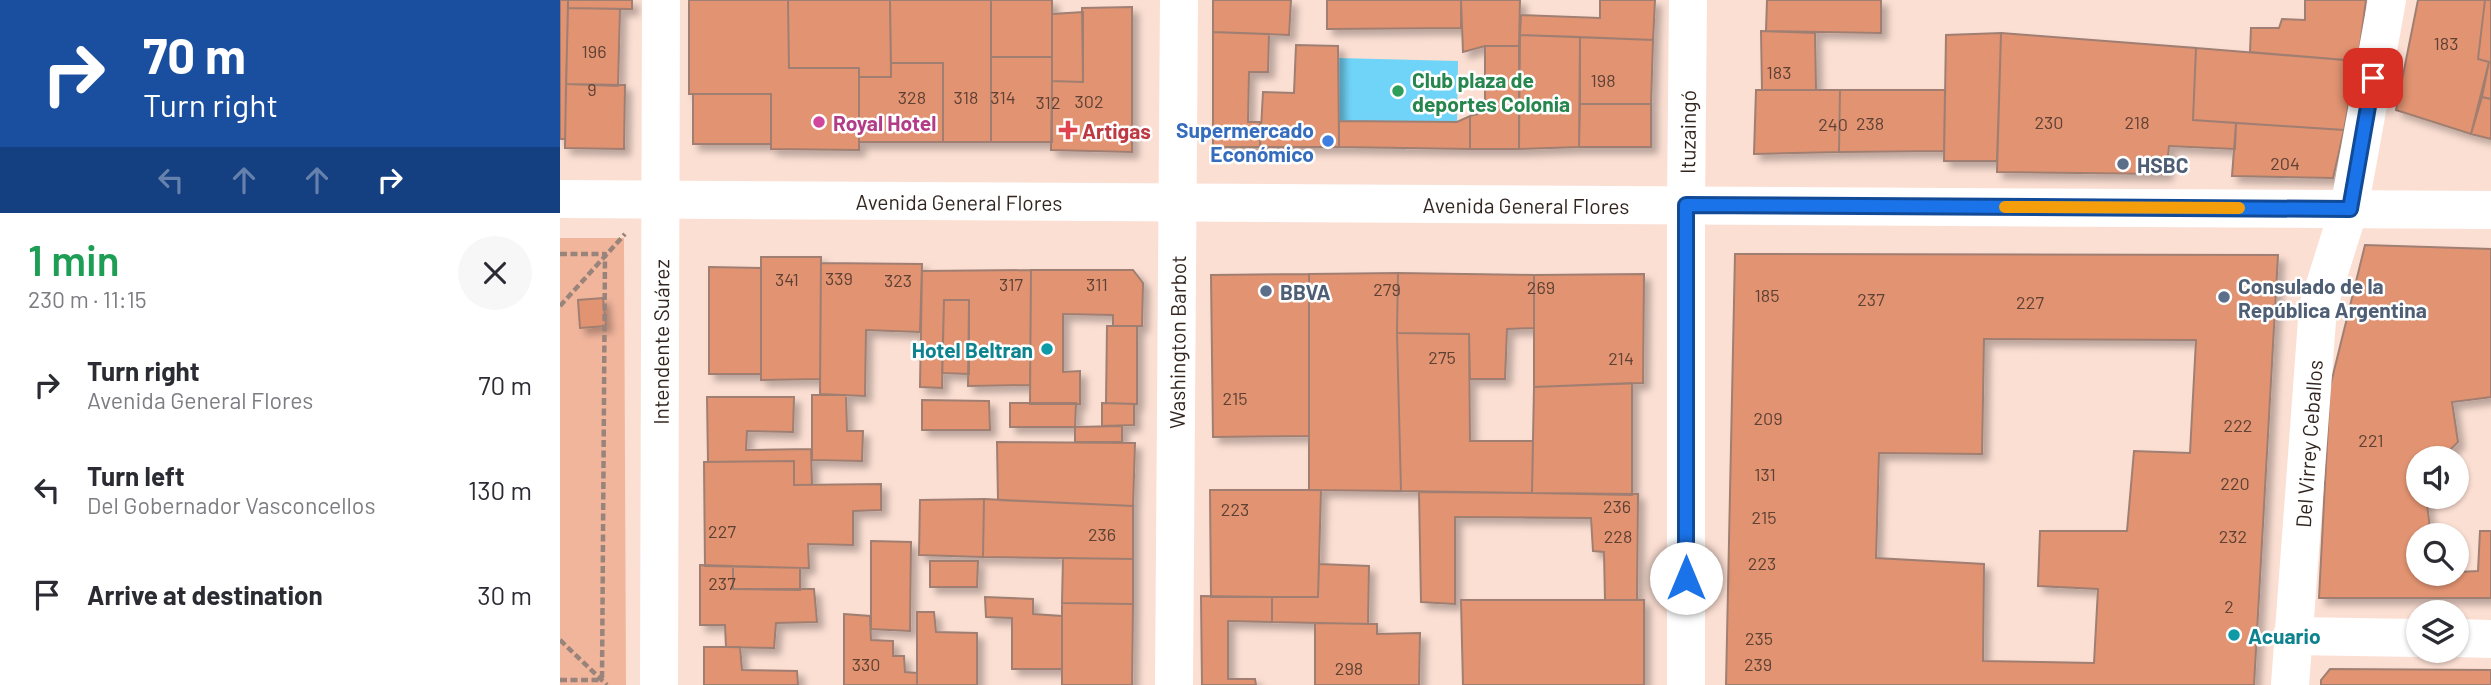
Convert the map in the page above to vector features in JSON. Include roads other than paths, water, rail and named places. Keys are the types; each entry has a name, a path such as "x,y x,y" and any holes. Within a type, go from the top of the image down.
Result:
{"street":[{"name":"Intendente Suárez","path":"659,685 661,0"},
{"name":"Washington Barbot","path":"1174,685 1179,0"},
{"name":"Ituzaingó","path":"1686,685 1688,0"},
{"name":"Del Virrey Ceballos","path":"2290,685 2318,307 2350,209 2387,0"},
{"name":"Avenida General Flores","path":"560,199 2491,210"},
{"path":"2292,636 2406,638"},
{"path":"2469,638 2491,639"}],"water":[{"name":"Club plaza de deportes Colonia","path":"1338,58 1458,61 1457,122 1339,121"}],"place":[{"name":"Club plaza de deportes Colonia","path":"1398,91"},
{"name":"Royal Hotel","path":"819,122"},
{"name":"Artigas","path":"1068,130"},
{"name":"Supermercado Económico","path":"1328,141"},
{"name":"HSBC","path":"2123,164"},
{"name":"BBVA","path":"1266,291"},
{"name":"Consulado de la República Argentina","path":"2224,297"},
{"name":"Hotel Beltran","path":"1047,349"},
{"name":"Acuario","path":"2234,635"}]}
